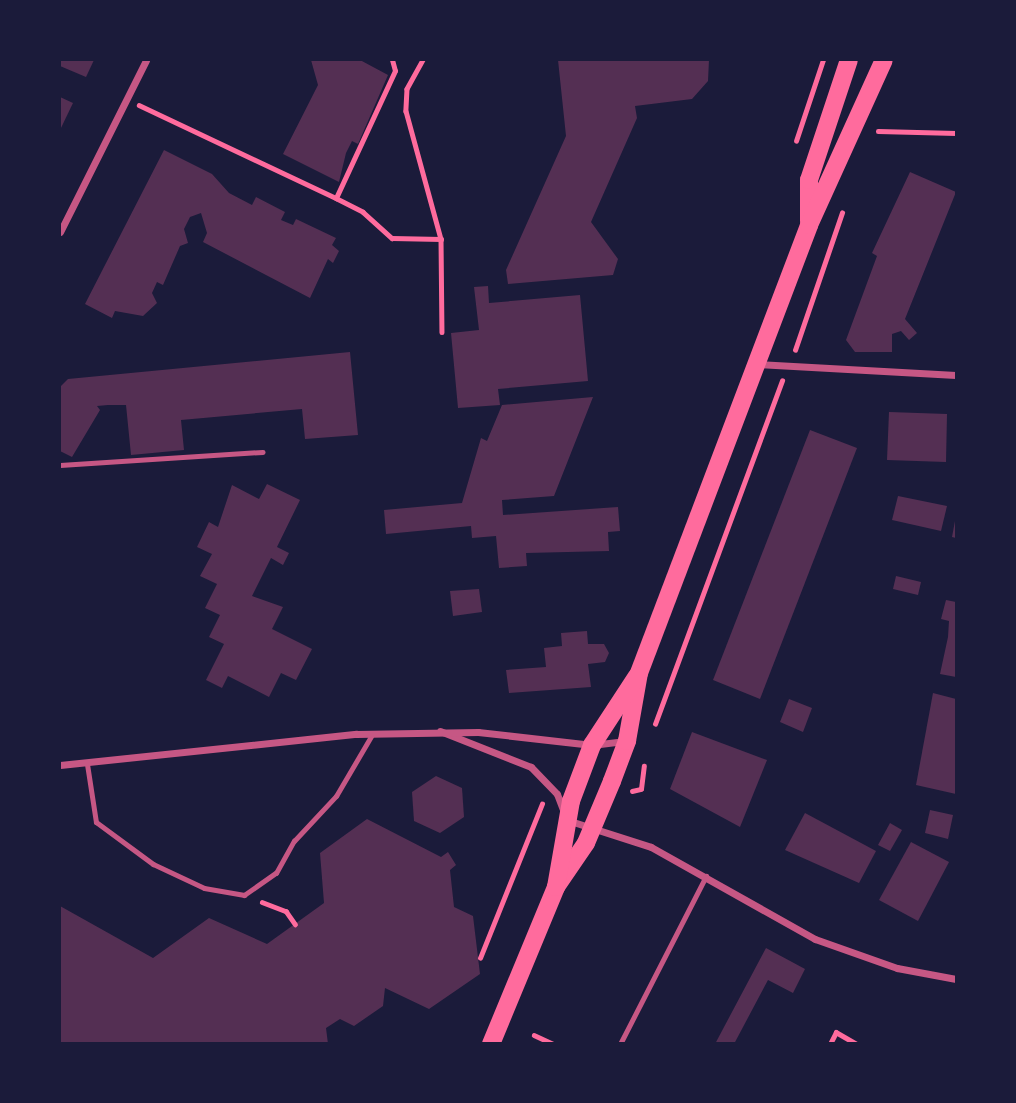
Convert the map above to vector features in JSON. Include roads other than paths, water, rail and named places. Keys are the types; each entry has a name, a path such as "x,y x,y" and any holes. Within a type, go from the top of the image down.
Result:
{"main road":[{"path":"809,225 809,180 849,60"},
{"path":"491,1044 556,887 594,824 627,741 639,673 759,364 809,225 884,60"},
{"path":"556,887 567,820 592,745 639,673"}],"street":[{"path":"60,232 62,223 146,60"},
{"path":"759,364 787,369 957,375"},
{"path":"60,765 373,733 440,731 592,745 627,741"},
{"path":"440,731 547,779 567,820 594,824 633,839 853,956 957,979"}],"lane":[{"path":"60,466 263,452"},
{"path":"87,764 96,822 153,864 204,888 244,895 276,873 294,841 336,796 373,733"},
{"path":"620,1044 706,876"}]}
